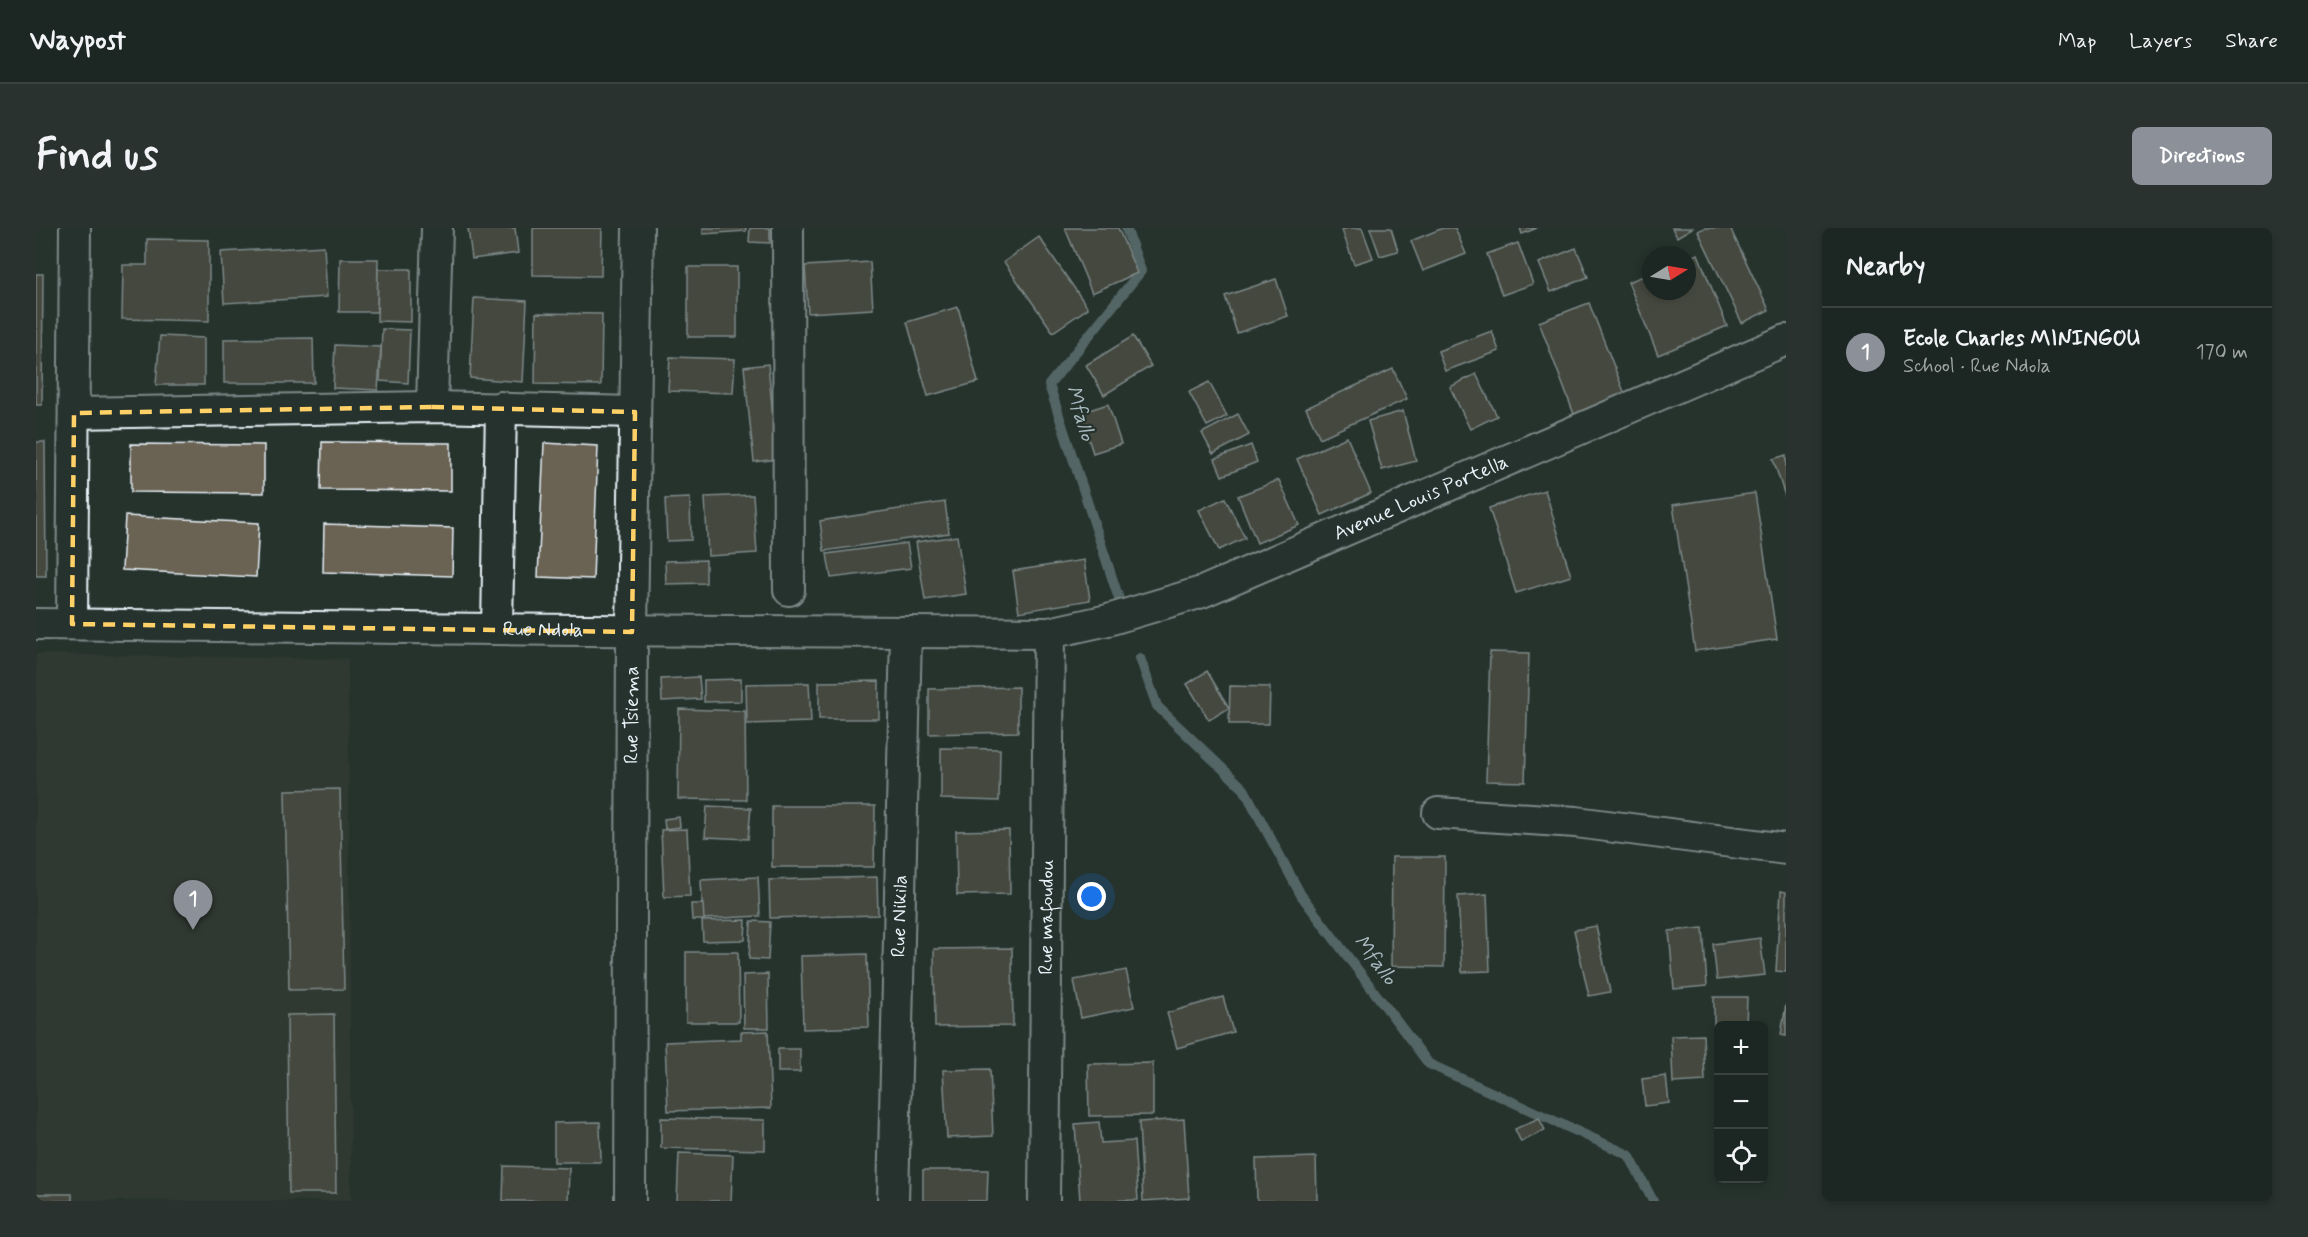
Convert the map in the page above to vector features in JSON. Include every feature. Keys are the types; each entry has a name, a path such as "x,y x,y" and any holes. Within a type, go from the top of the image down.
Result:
{"street":[{"path":"72,624 75,228"},
{"path":"432,407 437,228"},
{"name":"Rue Tsiema","path":"630,1201 632,632 638,228"},
{"path":"788,228 789,590"},
{"name":"Avenue Louis Portella","path":"1049,633 1108,620 1202,592 1786,340"},
{"path":"74,413 432,407 635,412"},
{"path":"497,627 501,407"},
{"name":"Rue Ndola","path":"36,624 497,627 632,632 1049,633"},
{"name":"Rue Nikila","path":"893,1201 906,633"},
{"name":"Rue mafoudou","path":"1044,1201 1049,633"},
{"path":"1438,813 1576,822 1786,849"}],"highlighted area":[{"path":"432,407 635,412 632,632 72,624 74,413"}],"shaded area":[{"path":"36,654 348,659 351,1201 36,1201"}],"building":[{"path":"468,228 515,228 518,253 472,259"},
{"path":"533,228 602,228 601,276 533,275"},
{"path":"703,228 746,228 746,231 703,234"},
{"path":"750,228 770,228 770,243 749,242"},
{"path":"1065,228 1118,228 1137,273 1092,293"},
{"path":"1362,228 1373,258 1354,264 1342,230"},
{"path":"1370,228 1391,228 1398,251 1380,256"},
{"path":"1443,228 1455,228 1466,254 1423,271 1411,241"},
{"path":"1520,228 1537,228 1522,234"},
{"path":"1672,228 1692,228 1677,237"},
{"path":"1704,228 1730,228 1769,310 1742,323 1698,231"},
{"path":"1039,237 1088,308 1053,332 1004,262"},
{"path":"147,239 209,240 209,321 122,319 123,265 147,265"},
{"path":"1518,243 1533,284 1502,295 1487,254"},
{"path":"324,246 327,297 224,303 221,252"},
{"path":"1576,248 1588,277 1551,292 1539,263"},
{"path":"1698,254 1727,326 1658,355 1628,282 1642,277 1642,300 1696,300 1696,255"},
{"path":"340,259 378,259 377,312 339,312"},
{"path":"870,262 873,309 808,313 805,266"},
{"path":"688,267 737,267 737,337 688,337"},
{"path":"378,269 411,269 411,322 377,321"},
{"path":"36,274 43,274 42,405 36,405"},
{"path":"1276,279 1288,316 1237,333 1225,296"},
{"path":"474,298 527,301 523,382 470,378"},
{"path":"1589,303 1628,402 1577,422 1539,322"},
{"path":"958,307 978,382 928,396 907,322"},
{"path":"536,313 602,314 601,385 535,384"},
{"path":"382,329 410,330 408,383 380,381"},
{"path":"1492,331 1499,351 1445,371 1438,351"},
{"path":"160,336 204,338 204,385 156,385"},
{"path":"1133,336 1151,366 1104,395 1086,365"},
{"path":"313,338 314,383 224,383 224,339"},
{"path":"335,345 381,347 378,390 333,388"},
{"path":"670,357 735,359 733,393 668,391"},
{"path":"768,364 777,459 754,462 744,367"},
{"path":"1393,369 1407,399 1320,438 1306,408"},
{"path":"1476,374 1497,416 1470,429 1450,387"},
{"path":"1209,382 1227,416 1207,426 1189,392"},
{"path":"1108,404 1121,444 1093,453 1080,413"},
{"path":"1403,411 1416,461 1382,470 1368,421"},
{"path":"1238,414 1249,435 1213,454 1202,433"},
{"path":"1347,437 1371,493 1322,515 1297,459"},
{"path":"36,442 45,442 46,576 36,576"},
{"path":"322,442 451,443 451,491 321,490"},
{"path":"544,443 598,446 593,579 538,577"},
{"path":"131,444 264,445 264,493 131,492"},
{"path":"1251,445 1257,462 1222,476 1215,459"},
{"path":"1786,455 1786,499 1773,459"},
{"path":"1279,480 1299,525 1257,543 1238,496"},
{"path":"1545,490 1571,576 1516,593 1489,508"},
{"path":"1755,493 1777,639 1695,651 1673,505"},
{"path":"753,495 757,553 708,556 705,497"},
{"path":"690,498 691,540 667,541 665,499"},
{"path":"1225,498 1245,538 1219,550 1199,510"},
{"path":"945,502 949,533 824,551 820,521"},
{"path":"125,516 259,523 256,577 122,570"},
{"path":"324,524 453,528 452,576 323,572"},
{"path":"957,536 966,594 925,600 916,542"},
{"path":"907,543 911,568 831,578 827,554"},
{"path":"706,560 706,583 666,584 665,561"},
{"path":"1084,560 1090,600 1019,612 1013,571"},
{"path":"1490,652 1529,653 1525,782 1486,781"},
{"path":"1207,671 1229,708 1209,720 1187,684"},
{"path":"699,677 701,699 662,701 661,679"},
{"path":"741,679 741,701 704,702 704,680"},
{"path":"879,681 879,719 819,719 819,682"},
{"path":"809,683 811,722 747,724 746,684"},
{"path":"1230,686 1270,687 1269,724 1229,724"},
{"path":"1018,687 1018,732 929,734 929,689"},
{"path":"679,709 745,711 746,800 678,799"},
{"path":"941,748 1000,749 999,801 941,799"},
{"path":"340,789 344,989 289,990 285,790"},
{"path":"707,806 751,808 748,839 705,837"},
{"path":"772,806 875,806 874,867 772,867"},
{"path":"679,817 680,827 665,829 664,819"},
{"path":"687,829 690,896 664,897 661,830"},
{"path":"1009,830 1010,894 957,895 956,831"},
{"path":"1392,857 1445,857 1444,967 1391,966"},
{"path":"758,877 760,916 703,919 701,880"},
{"path":"877,877 878,915 770,918 769,880"},
{"path":"1781,891 1786,892 1786,972 1776,971"},
{"path":"1487,894 1490,971 1462,972 1458,896"},
{"path":"691,904 703,904 704,920 692,920"},
{"path":"746,920 745,940 703,941 702,921"},
{"path":"751,921 770,922 768,960 749,959"},
{"path":"1596,926 1610,992 1589,996 1574,930"},
{"path":"1703,928 1707,986 1674,989 1669,931"},
{"path":"1760,938 1765,975 1717,980 1713,944"},
{"path":"1012,948 1013,1026 935,1027 934,949"},
{"path":"686,952 738,952 739,1022 686,1022"},
{"path":"867,954 869,1027 803,1029 801,956"},
{"path":"1126,970 1134,1007 1081,1018 1074,980"},
{"path":"768,974 769,1028 744,1028 743,975"},
{"path":"1223,997 1233,1032 1177,1048 1167,1013"},
{"path":"1714,997 1747,997 1746,1021 1714,1021"},
{"path":"1786,1004 1786,1036 1781,1035"},
{"path":"334,1014 336,1193 289,1193 287,1015"},
{"path":"768,1031 771,1108 668,1111 665,1042 741,1039 741,1032"},
{"path":"1703,1035 1705,1081 1673,1083 1671,1036"},
{"path":"778,1049 800,1049 800,1072 778,1072"},
{"path":"1153,1063 1153,1115 1089,1116 1088,1064"},
{"path":"990,1069 993,1136 947,1138 943,1070"},
{"path":"1666,1076 1669,1103 1645,1106 1642,1079"},
{"path":"661,1118 765,1120 765,1150 661,1148"},
{"path":"1539,1118 1545,1130 1521,1142 1515,1129"},
{"path":"1184,1119 1189,1198 1143,1201 1139,1122"},
{"path":"600,1122 601,1162 554,1162 554,1123"},
{"path":"1099,1122 1101,1143 1134,1141 1138,1200 1080,1201 1075,1124"},
{"path":"679,1153 733,1155 731,1201 677,1201"},
{"path":"1316,1157 1317,1200 1257,1201 1256,1159"},
{"path":"504,1166 569,1168 568,1201 503,1201"},
{"path":"923,1170 988,1170 987,1201 923,1201"},
{"path":"37,1194 72,1194 72,1201 37,1201"}],"waterway":[{"name":"Mfallo","path":"1119,599 1049,385 1141,271 1126,228"},
{"name":"Mfallo","path":"1140,658 1157,706 1244,789 1301,895 1429,1064 1629,1155 1653,1201"}],"place":[{"name":"Ecole Charles MININGOU","path":"193,930"}]}
